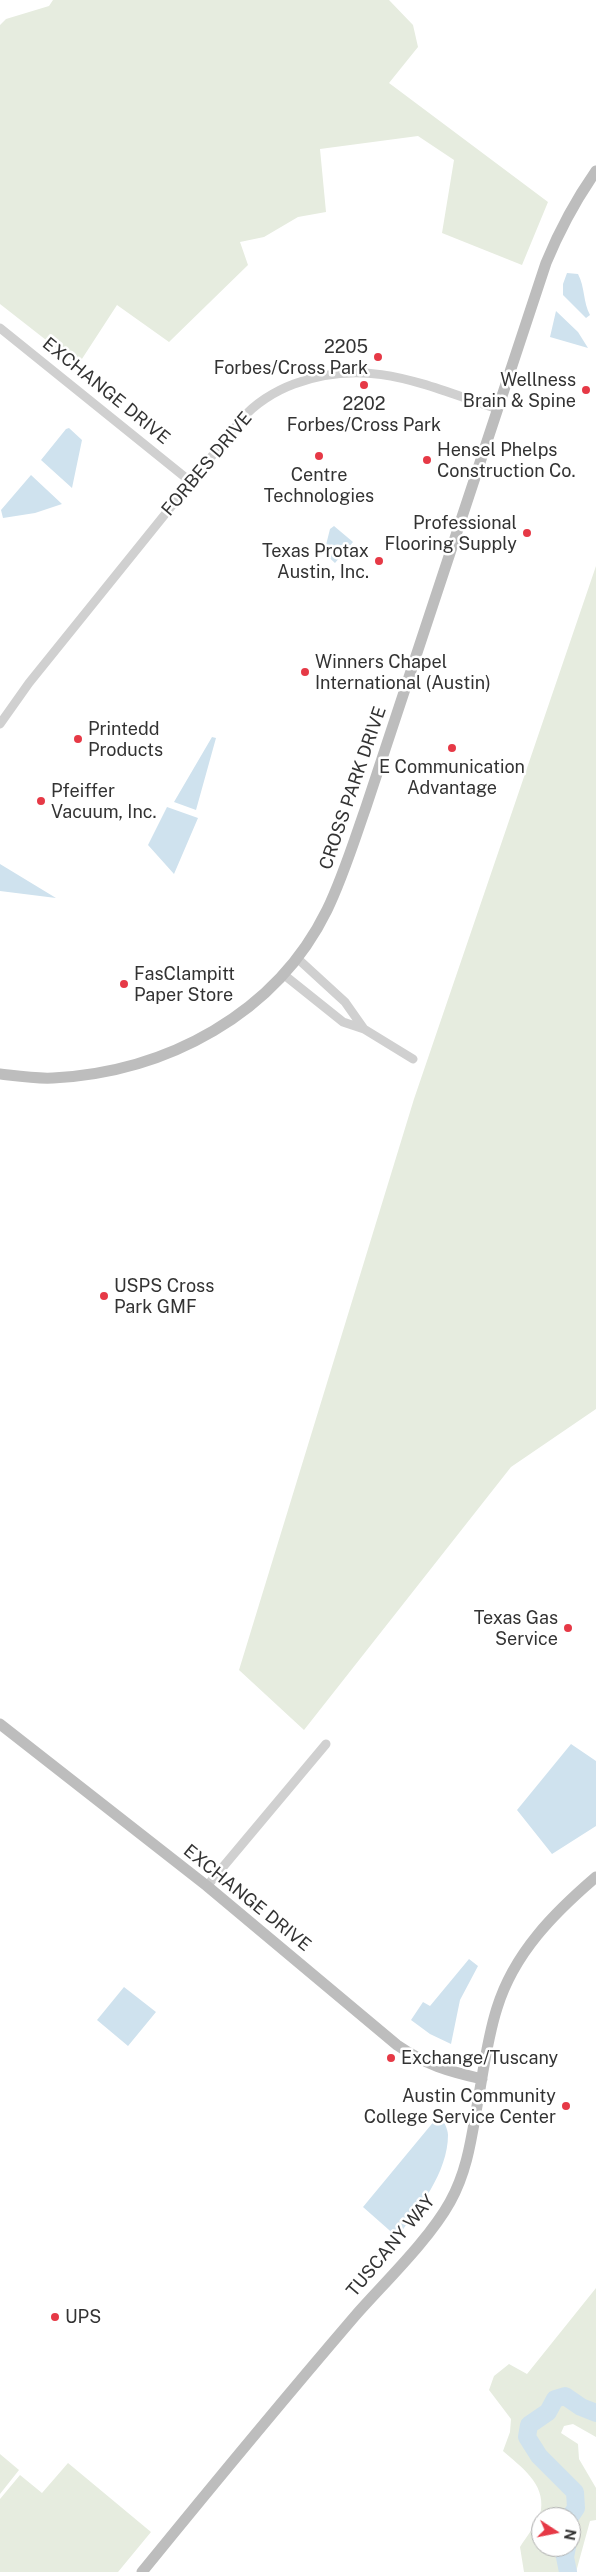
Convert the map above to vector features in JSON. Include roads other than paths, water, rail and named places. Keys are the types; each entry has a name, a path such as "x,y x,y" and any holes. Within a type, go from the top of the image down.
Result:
{"street":[{"name":"CROSS PARK DRIVE","path":"0,1074 51,1078 79,1076 150,1061 186,1047 214,1032 249,1008 297,958 327,911 343,874 546,263 560,228 574,202 596,171"},
{"name":"EXCHANGE DRIVE","path":"0,328 191,482"},
{"name":"FORBES DRIVE","path":"0,724 29,683 243,416 283,388 311,377 337,372 364,371 391,375 498,409"},
{"path":"297,958 345,1002 364,1030"},
{"path":"283,974 343,1022 364,1030 413,1059"},
{"name":"EXCHANGE DRIVE","path":"0,1724 207,1886 397,2045 417,2059 443,2070 482,2079"},
{"path":"207,1886 326,1744"},
{"name":"TUSCANY WAY","path":"142,2572 355,2316 407,2257 450,2203 463,2175 472,2140 490,2033 498,2005 514,1969 541,1929 564,1904 596,1877"}],"water":[{"path":"567,273 578,274 590,315 586,318 563,295 563,284"},
{"path":"556,311 578,332 588,348 550,337"},
{"path":"69,428 82,440 72,488 41,460 66,429"},
{"path":"31,475 62,504 35,513 3,518 1,510"},
{"path":"334,526 353,542 335,563 324,553 330,529"},
{"path":"212,737 216,738 196,810 174,802"},
{"path":"167,807 198,818 174,874 148,845"},
{"path":"0,864 56,898 0,891"},
{"path":"571,1744 596,1761 596,1826 552,1854 517,1810"},
{"path":"469,1959 478,1966 460,2000 451,2044 430,2034 411,2020 423,2002 430,2006"},
{"path":"124,1987 156,2012 128,2046 97,2020"},
{"path":"440,2114 448,2135 443,2163 423,2202 397,2237 363,2207"}],"waterway":[{"path":"576,2507 575,2492 539,2456 527,2437 529,2425 548,2412 555,2399 565,2396 581,2407 596,2413"},
{"path":"565,2557 568,2572"}],"place":[{"name":"2205 Forbes/Cross Park","path":"378,357"},
{"name":"2202 Forbes/Cross Park","path":"364,385"},
{"name":"Wellness Brain & Spine","path":"586,390"},
{"name":"Centre Technologies","path":"319,456"},
{"name":"Hensel Phelps Construction Co.","path":"427,460"},
{"name":"Professional Flooring Supply","path":"527,533"},
{"name":"Texas Protax Austin, Inc.","path":"379,561"},
{"name":"Winners Chapel International (Austin)","path":"305,672"},
{"name":"Printedd Products","path":"78,739"},
{"name":"E Communication Advantage","path":"452,748"},
{"name":"Pfeiffer Vacuum, Inc.","path":"41,801"},
{"name":"FasClampitt Paper Store","path":"124,984"},
{"name":"USPS Cross Park GMF","path":"104,1296"},
{"name":"Texas Gas Service","path":"568,1628"},
{"name":"Exchange/Tuscany","path":"391,2058"},
{"name":"Austin Community College Service Center","path":"566,2106"},
{"name":"UPS","path":"55,2317"}]}
